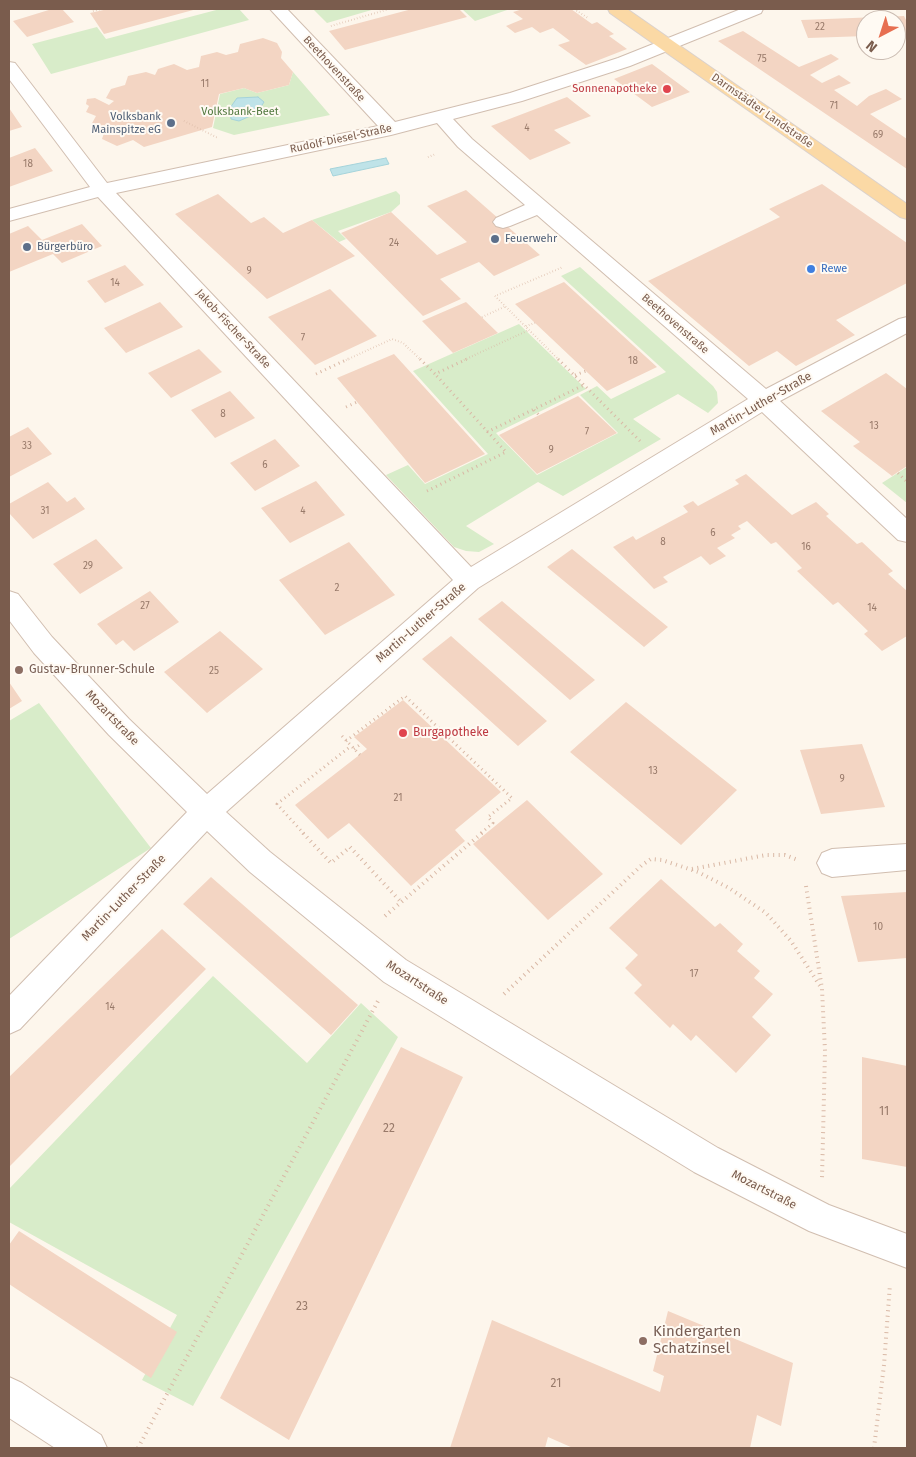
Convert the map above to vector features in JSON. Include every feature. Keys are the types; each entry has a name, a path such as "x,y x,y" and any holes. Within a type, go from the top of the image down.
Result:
{"main road":[{"name":"Darmstädter Landstraße","path":"616,9 907,213"}],"street":[{"name":"Beethovenstraße","path":"278,9 391,129"},
{"name":"Rudolf-Diesel-Straße","path":"9,214 102,190 442,117 549,87 624,62 749,10"},
{"name":"Jakob-Fischer-Straße","path":"9,67 102,190 469,581"},
{"name":"Beethovenstraße","path":"442,117 465,143 764,400 907,533"},
{"path":"502,222 538,207"},
{"name":"Martin-Luther-Straße","path":"9,1018 206,812 469,581 764,400 907,324"},
{"name":"Mozartstraße","path":"9,601 44,645 119,727 206,812 260,862 395,971 706,1160 821,1219 900,1249"},
{"path":"820,866 907,857"},
{"path":"9,1396 88,1448"}],"path":[{"path":"93,11 101,9"},
{"path":"301,34 389,9"},
{"path":"574,9 580,13"},
{"path":"184,121 219,138"},
{"path":"593,254 495,296 662,462"},
{"path":"482,317 506,306"},
{"path":"526,326 535,322"},
{"path":"435,374 529,330"},
{"path":"288,387 392,339 403,343 435,374 506,452 398,505"},
{"path":"575,375 586,371"},
{"path":"487,432 584,385"},
{"path":"534,410 539,415"},
{"path":"898,473 907,482"},
{"path":"346,742 405,696 512,798 488,817 493,823 356,941"},
{"path":"343,737 360,755"},
{"path":"361,744 277,804 331,863 350,847 401,902"},
{"path":"690,870 766,855 785,855 820,866"},
{"path":"476,1020 642,865 651,859 662,860 690,870 729,888 766,912 791,941 822,989"},
{"path":"820,866 804,875 822,989 825,1051 821,1219"},
{"path":"138,1448 395,971"},
{"path":"874,1448 900,1249"}],"green space":[{"path":"220,9 239,9 249,20 51,74 32,44 97,27 106,39"},
{"path":"313,9 375,9 327,23"},
{"path":"462,9 510,9 475,21"},
{"name":"Volksbank-Beet","path":"293,72 330,115 234,135 213,128 220,94 244,88 257,93 289,85"},
{"path":"396,191 400,195 400,204 391,212 338,231 346,239 339,242 312,220"},
{"path":"580,267 713,386 717,392 718,403 708,413 678,394 633,419 661,439 563,496 538,482 466,526 494,544 479,552 466,551 454,547 386,475 408,465 425,484 488,454 413,371 519,324 586,389 496,433 537,475 618,433 580,395 597,386 611,399 666,372 561,276"},
{"path":"907,467 907,503 882,483"},
{"path":"39,703 151,848 9,939 9,721"},
{"path":"213,976 307,1063 361,1003 398,1037 193,1406 142,1380 177,1315 9,1222 9,1189"}],"water":[{"path":"258,97 264,102 257,113 239,121 231,119 230,108 237,98"},
{"path":"386,158 389,164 333,176 330,169"}],"building":[{"path":"52,9 62,9 74,22 27,37 13,21"},
{"path":"108,9 197,9 104,34 90,13"},
{"path":"412,9 459,9 467,17 345,50 329,31"},
{"path":"523,9 571,9 592,24 597,22 614,34 609,36 627,49 586,65 558,45 570,41 553,28 540,33 532,27 515,33 506,26 523,19 513,12"},
{"path":"856,18 856,36 808,38 801,20"},
{"path":"743,31 799,67 831,54 839,59 810,75 822,83 839,75 851,83 834,90 857,106 869,96 886,89 902,99 870,114 907,139 907,169 718,41"},
{"path":"263,38 277,43 282,52 281,58 293,72 289,85 257,93 244,88 219,94 212,127 144,147 133,140 117,146 102,139 105,130 91,125 96,116 86,112 89,106 86,104 87,99 95,98 109,105 114,101 106,98 111,89 125,85 128,76 146,72 155,75 158,69 174,64 187,70 199,67 201,56 217,52 226,55 238,52 240,44"},
{"path":"652,64 690,92 652,107 614,79"},
{"path":"567,97 591,116 554,130 571,143 530,160 491,126"},
{"path":"9,108 22,127 9,131"},
{"path":"35,148 53,171 9,187 9,158"},
{"path":"822,184 907,243 907,283 836,320 855,335 796,366 777,351 749,366 648,281 780,217 769,209"},
{"path":"466,190 540,255 494,276 479,262 440,279 461,299 423,316 341,233 391,212 437,255 467,242 427,206"},
{"path":"218,194 251,223 264,217 283,233 312,220 355,256 267,299 175,214"},
{"path":"82,224 102,246 62,263 53,254 9,272 9,234 28,226 42,240"},
{"path":"125,265 144,285 105,303 87,281"},
{"path":"564,282 657,367 607,391 515,304"},
{"path":"330,289 377,336 315,365 268,317"},
{"path":"160,302 183,327 126,353 104,328"},
{"path":"466,302 498,333 453,353 422,321"},
{"path":"199,349 222,372 171,398 148,373"},
{"path":"394,354 485,454 425,483 337,378"},
{"path":"886,373 907,389 907,466 892,476 853,446 860,442 821,411"},
{"path":"230,391 255,418 215,438 191,410"},
{"path":"578,396 617,433 537,474 499,435"},
{"path":"28,427 52,454 9,477 9,437"},
{"path":"275,439 300,466 255,491 230,463"},
{"path":"746,474 792,515 816,502 829,514 826,516 857,544 862,542 893,571 888,574 907,591 907,636 882,651 864,634 868,631 838,602 833,605 797,571 802,568 776,542 771,544 747,521 738,526 741,529 731,535 735,538 717,548 726,556 710,565 701,556 663,577 668,582 654,589 613,547 633,536 636,540 688,512 683,506 693,501 698,506 739,484 735,480"},
{"path":"316,481 345,515 290,543 261,508"},
{"path":"48,482 67,502 75,497 85,509 33,539 9,513 9,504"},
{"path":"96,539 123,568 80,594 53,564"},
{"path":"349,542 395,595 325,635 279,580"},
{"path":"572,549 668,627 644,647 547,567"},
{"path":"150,591 179,622 134,651 123,640 116,645 97,624"},
{"path":"502,601 595,680 570,700 478,619"},
{"path":"220,631 263,669 207,713 164,672"},
{"path":"451,636 547,721 518,746 422,659"},
{"path":"9,682 22,701 9,709"},
{"path":"403,700 501,792 455,830 465,841 411,886 349,823 328,839 295,805 367,749 354,737"},
{"path":"626,702 737,790 681,845 570,752"},
{"path":"862,744 885,807 821,814 800,750"},
{"path":"527,800 603,874 548,920 473,844"},
{"path":"211,877 358,1005 331,1035 183,904"},
{"path":"661,879 715,927 720,923 743,944 737,951 760,971 754,978 773,994 752,1017 771,1035 736,1073 696,1035 691,1041 673,1024 670,1028 634,993 642,985 625,968 638,955 609,928"},
{"path":"907,892 907,958 858,962 841,896"},
{"path":"162,929 206,969 9,1167 9,1077"},
{"path":"401,1047 463,1077 289,1440 220,1398"},
{"path":"862,1057 907,1066 907,1167 862,1159"},
{"path":"19,1231 177,1332 151,1378 9,1284 9,1245"},
{"path":"668,1311 793,1363 781,1426 757,1415 750,1448 573,1448 548,1437 545,1448 450,1448 492,1320 660,1392 664,1376 653,1371"}],"place":[{"name":"Sonnenapotheke","path":"667,89"},
{"name":"Volksbank Mainspitze eG","path":"171,123"},
{"name":"Feuerwehr","path":"495,239"},
{"name":"Bürgerbüro","path":"27,247"},
{"name":"Rewe","path":"811,269"},
{"name":"Gustav-Brunner-Schule","path":"19,670"},
{"name":"Burgapotheke","path":"403,733"},
{"name":"Kindergarten Schatzinsel","path":"643,1341"}]}
